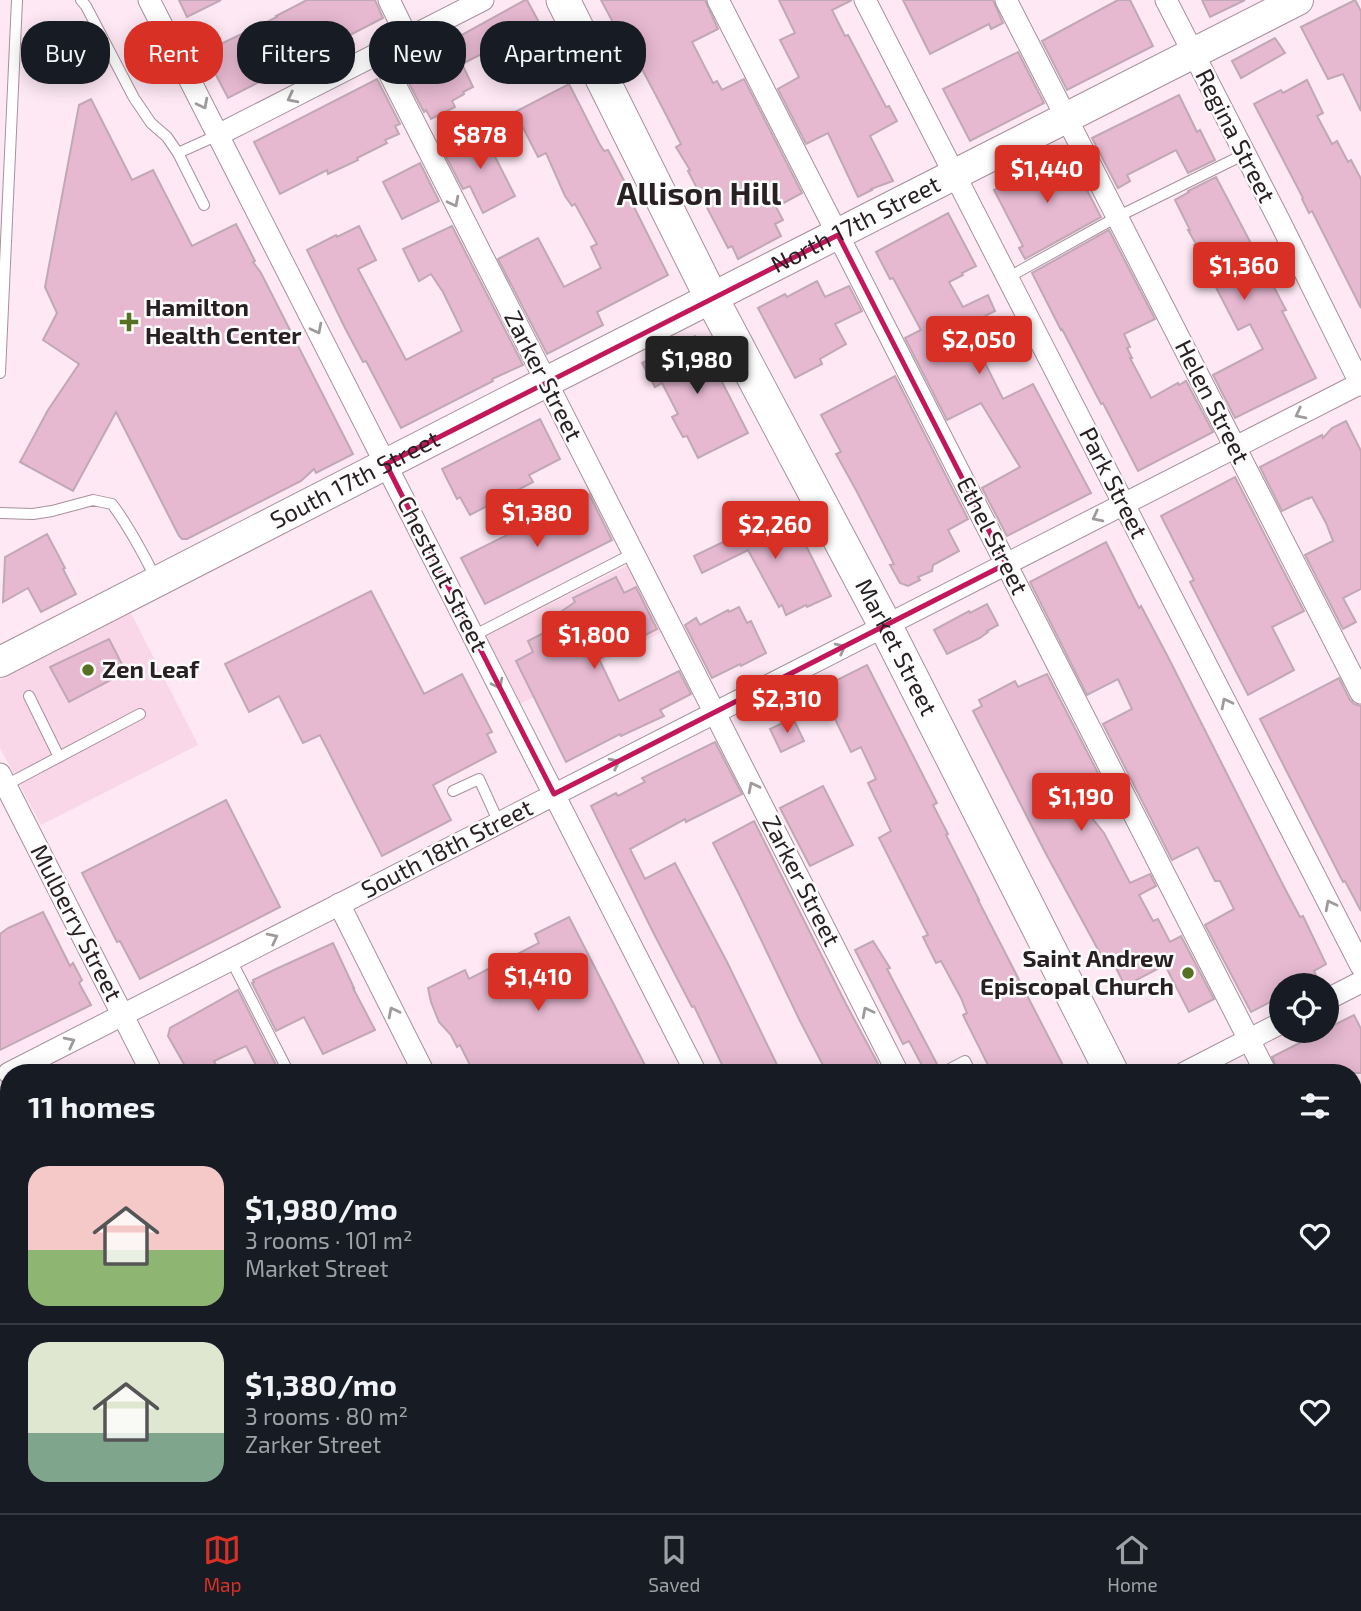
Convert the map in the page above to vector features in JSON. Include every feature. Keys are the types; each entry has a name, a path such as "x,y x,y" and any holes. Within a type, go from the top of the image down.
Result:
{"main road":[{"name":"Market Street","path":"563,0 712,299 885,625 1107,1064"},
{"name":"North 17th Street","path":"712,299 1298,0"},
{"name":"South 17th Street","path":"0,662 712,299"}],"street":[{"name":"Chestnut Street","path":"149,0 691,1064"},
{"path":"389,0 399,21"},
{"path":"443,21 483,0"},
{"name":"Ethel Street","path":"718,0 1261,1064"},
{"name":"Park Street","path":"864,0 1361,966"},
{"name":"Helen Street","path":"1006,0 1361,692"},
{"name":"Regina Street","path":"1166,0 1361,384"},
{"path":"218,135 369,58"},
{"name":"Zarker Street","path":"395,84 893,1064"},
{"name":"South 18th Street","path":"28,1064 1361,384"},
{"name":"Mulberry Street","path":"3,779 148,1064"},
{"path":"339,904 416,1064"},
{"path":"1339,993 1361,982"},
{"path":"1202,1064 1269,1029"}],"lane":[{"path":"0,373 17,0"},
{"path":"81,0 134,99 178,153 204,205"},
{"path":"178,153 218,135"},
{"path":"1007,278 1117,217 1245,154"},
{"path":"0,513 33,514 93,500 113,504 157,582"},
{"path":"473,636 634,554"},
{"path":"29,696 59,757"},
{"path":"3,779 59,757 140,714"},
{"path":"453,791 478,779 499,822"},
{"path":"231,960 284,1064"}],"highlighted area":[{"path":"838,235 1006,564 554,794 386,464"}],"shaded area":[{"path":"632,563 666,630 520,704 486,636"},
{"path":"131,613 198,745 41,825 0,748 0,680"}],"building":[{"path":"179,0 221,0 187,17"},
{"path":"307,0 375,0 383,18 369,21 369,25 355,32 355,21 269,21"},
{"path":"527,0 538,21 487,21"},
{"path":"601,0 705,0 718,29 692,42 713,83 717,81 722,90 744,79 802,193 776,207 783,220 775,224 781,236 738,259 732,246 728,248 676,147 681,144 646,77 646,21 612,21"},
{"path":"779,0 852,0 832,10 886,107 889,106 897,121 870,136 893,181 858,197 828,133 806,144 778,89 799,77 780,40 795,33"},
{"path":"903,0 993,0 1003,23 991,29 989,24 930,54"},
{"path":"1118,0 1130,0 1153,46 1067,90 1042,41"},
{"path":"1202,0 1245,0 1210,17"},
{"path":"1355,0 1361,11 1361,111 1343,74 1328,79 1301,27"},
{"path":"480,25 480,55 466,62 466,33"},
{"path":"237,36 237,84 255,84 228,98 221,84 223,84 223,43"},
{"path":"1275,38 1285,53 1241,78 1232,61"},
{"path":"1018,52 1044,103 970,141 943,89"},
{"path":"466,72 473,87 452,101 455,107 431,119 426,110 424,112 409,84 466,84"},
{"path":"1307,80 1323,113 1317,116 1332,144 1337,141 1361,179 1361,308 1254,104"},
{"path":"369,83 380,84 400,124 395,126 399,134 385,140 387,143 357,158 358,160 328,174 327,170 280,194 254,142"},
{"path":"569,84 599,143 604,151 608,150 628,188 631,201 668,275 597,312 603,325 547,354 498,259 538,238 564,287 601,268 591,247 597,244 575,204 572,206 565,196 546,153 538,157 515,112"},
{"path":"1179,95 1197,132 1200,130 1215,160 1188,173 1176,150 1127,175 1130,181 1118,188 1092,138"},
{"name":"Hamilton Health Center","path":"91,99 132,180 153,170 192,246 236,224 353,454 316,473 314,469 301,481 187,539 179,536 116,412 73,491 20,462 48,410 79,364 43,340 57,313 45,287 79,105"},
{"path":"482,131 515,196 483,213 470,186 463,189 443,151"},
{"path":"1067,152 1101,217 1025,259 1019,248 1023,246 994,190"},
{"path":"420,163 439,201 402,219 383,182"},
{"path":"1216,177 1286,310 1282,311 1316,378 1235,418 1213,375 1263,349 1250,324 1238,330 1206,268 1204,269 1194,245 1196,244 1175,200"},
{"path":"948,213 976,266 949,282 963,307 988,295 995,311 973,322 976,327 969,331 1003,399 1033,384 1091,493 1007,536 982,488 1020,467 981,403 947,420 905,338 921,330 876,252"},
{"path":"359,226 376,260 358,269 406,360 462,331 431,274 419,281 403,249 452,226 523,365 401,428 366,361 363,362 345,328 307,250"},
{"path":"1109,230 1155,319 1124,334 1130,347 1127,348 1130,358 1151,398 1186,381 1213,432 1138,471 1032,273"},
{"path":"817,281 825,297 849,286 862,311 835,324 846,344 820,359 822,364 795,378 758,308"},
{"path":"695,336 702,350 707,347 748,433 698,458 687,436 683,437 672,417 678,414 662,383 655,387 642,363"},
{"path":"895,376 968,519 948,530 959,551 933,565 932,571 918,577 920,580 908,586 900,583 890,565 894,564 836,454 841,452 821,415"},
{"path":"540,419 560,459 529,475 533,482 470,515 460,497 457,499 442,469"},
{"path":"1346,421 1361,451 1361,589 1343,598 1356,622 1343,629 1305,555 1333,541 1326,523 1312,497 1282,511 1260,467 1322,435 1323,438 1332,428"},
{"path":"1235,477 1304,611 1272,627 1294,670 1248,695 1190,582 1194,580 1161,516"},
{"path":"589,494 612,540 485,604 461,558"},
{"path":"787,507 831,596 786,615 748,550 702,573 694,556"},
{"path":"47,534 76,594 41,612 28,588 3,602 5,557"},
{"path":"1106,542 1326,964 1315,973 1269,973 1269,1003 1251,1012 1205,925 1234,909 1220,881 1215,881 1198,847 1172,860 1103,724 1132,709 1118,679 1087,695 1030,582"},
{"path":"616,577 624,593 636,587 657,629 599,659 619,701 679,671 691,694 660,710 664,716 621,736 620,734 566,762 516,661 533,652 528,641 567,621 562,611 575,602 573,598"},
{"path":"371,591 424,694 462,674 492,732 487,734 496,752 433,785 451,820 382,856 320,735 303,743 279,696 249,712 225,664"},
{"path":"987,604 998,625 980,638 947,654 934,630"},
{"path":"739,607 747,623 751,621 766,653 712,678 685,625 696,618 700,625"},
{"name":"Zen Leaf","path":"109,639 126,672 69,702 50,667"},
{"path":"867,665 937,803 933,805 948,834 946,835 1062,1064 988,1064 963,1015 967,1013 961,998 941,961 936,963 923,937 928,935 879,838 891,831 868,783 876,779 861,747 851,752 835,719 813,707 807,695"},
{"path":"1047,674 1115,806 1092,818 1104,833 1130,883 1150,874 1156,886 1139,895 1153,921 1158,919 1170,942 1181,936 1214,999 1189,1012 1165,965 1125,986 1113,962 1107,966 973,711 982,706 979,700 1015,681 1018,687"},
{"path":"1339,678 1350,700 1361,706 1361,911 1345,881 1343,882 1260,719"},
{"path":"793,718 804,741 781,752 770,729"},
{"path":"715,742 742,794 686,822 685,819 630,849 645,879 675,863 777,1064 722,1064 591,806 645,782 642,778"},
{"path":"823,786 853,845 810,866 780,808"},
{"path":"226,800 280,907 140,979 120,941 117,942 82,873"},
{"path":"754,821 878,1064 822,1064 713,843"},
{"path":"43,912 70,966 73,963 82,980 79,983 91,1005 0,1050 0,934"},
{"path":"569,917 644,1064 470,1064 460,1045 457,1047 451,1035 439,1022 428,988 465,970 469,979 539,943 535,934"},
{"path":"873,941 890,968 887,969 937,1064 921,1064 909,1041 903,1044 855,950"},
{"path":"333,943 375,1030 323,1054 304,1017 276,1031 252,983 253,980"},
{"path":"238,990 275,1064 255,1064 246,1046 214,1061 216,1064 184,1064 168,1036 170,1028"},
{"path":"1354,1015 1361,1029 1361,1064 1275,1064 1272,1057 1299,1043 1339,1043 1339,1022"}],"place":[{"name":"Hamilton Health Center","path":"129,322"},
{"name":"Zen Leaf","path":"88,670"},
{"name":"Saint Andrew Episcopal Church","path":"1188,973"}],"district":[{"name":"Allison Hill","path":"699,194"}]}
